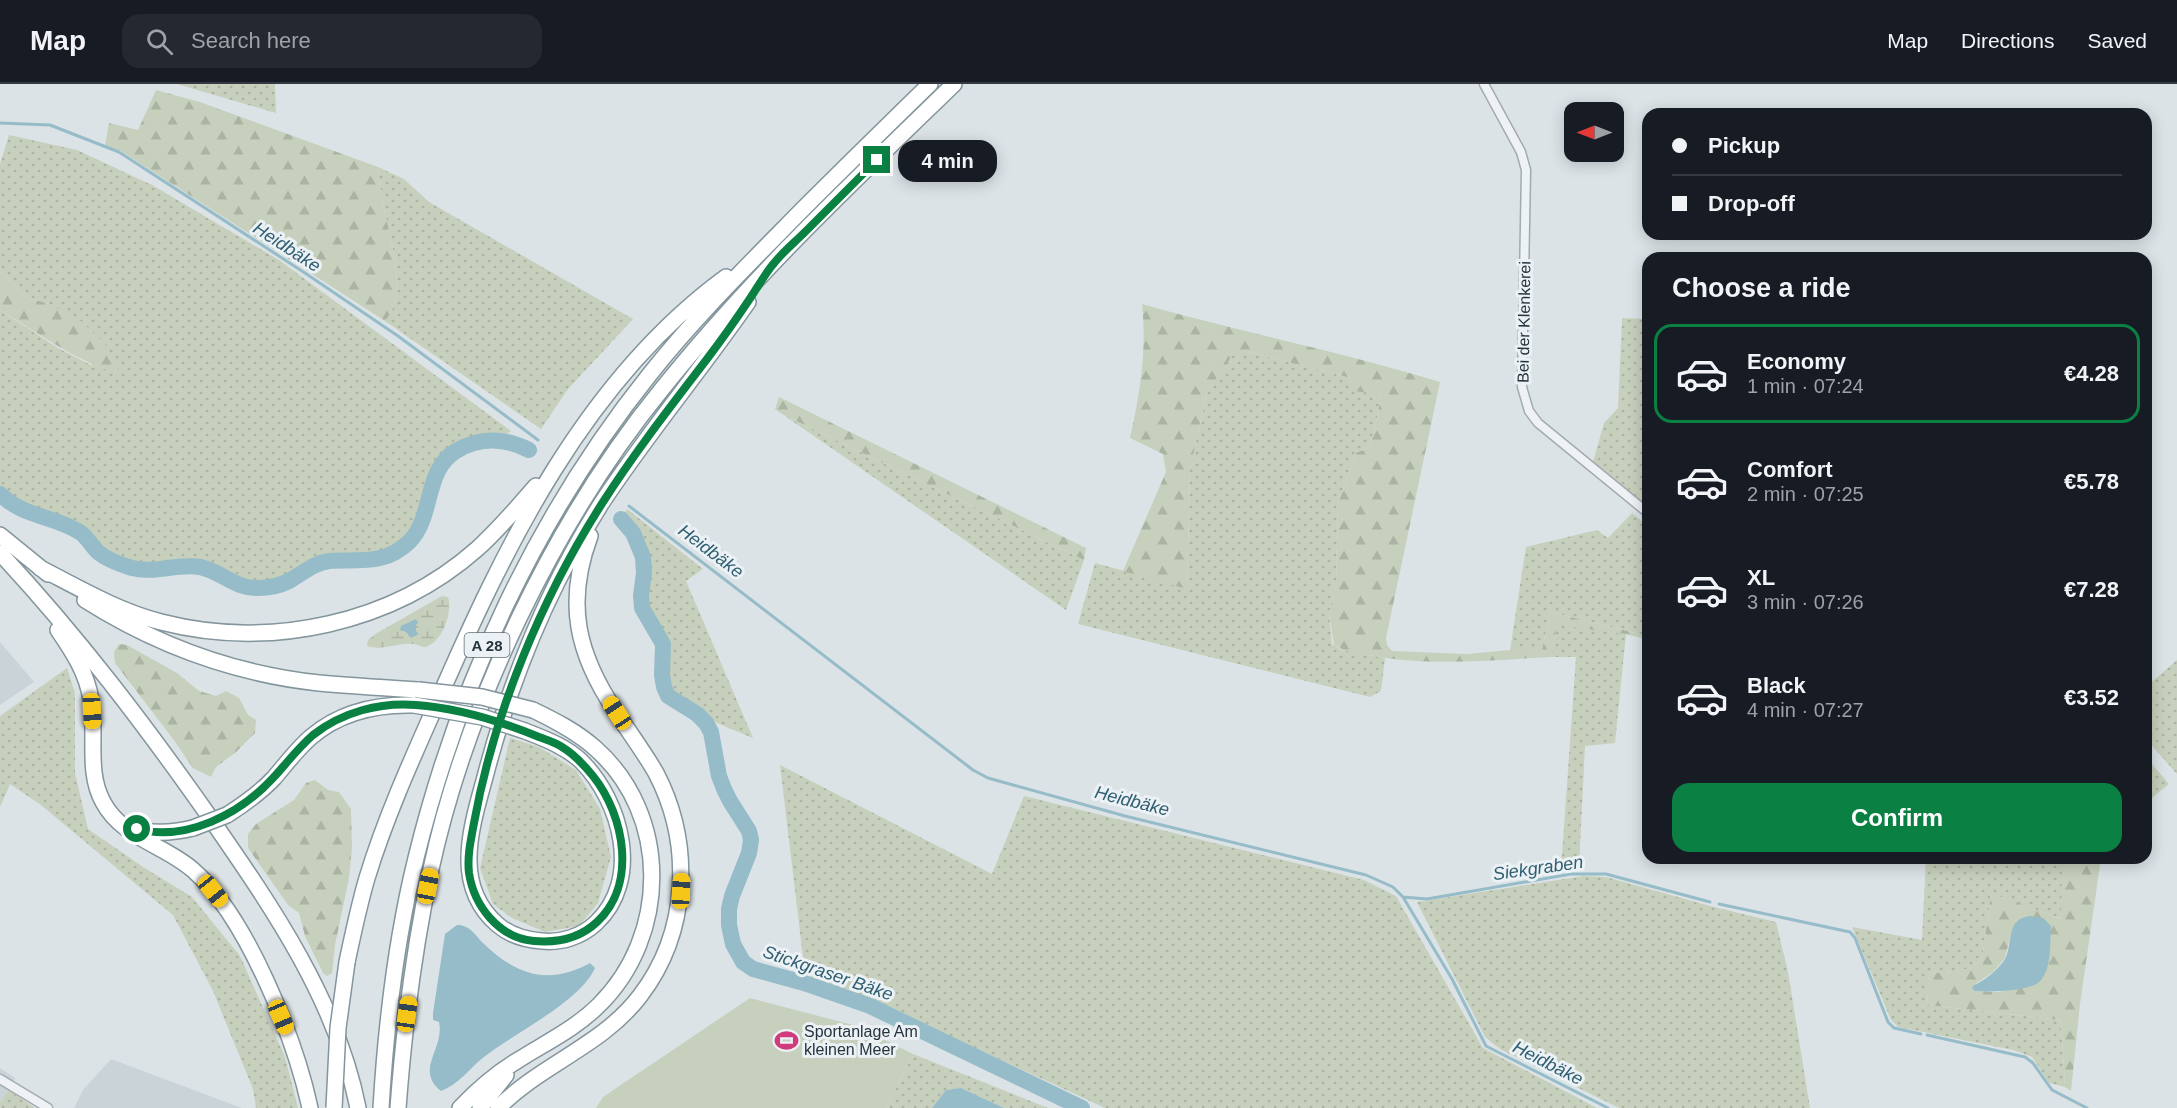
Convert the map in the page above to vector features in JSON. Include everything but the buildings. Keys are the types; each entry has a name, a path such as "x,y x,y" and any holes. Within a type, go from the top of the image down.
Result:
{"highway":[{"name":"A 28","path":"381,1108 401,932 415,860 450,741 492,634 514,588 556,511 648,376 684,333 757,255 930,84"},
{"name":"A 28","path":"398,1108 413,967 431,867 449,801 494,673 550,558 572,519 617,450 660,390 775,262 954,84"},
{"path":"334,1108 338,1028 347,962 367,876 428,722 489,588 558,462 608,393 668,325 699,297 757,255"},
{"path":"116,818 144,831 167,833 193,828 243,805 262,789 302,746 331,724 367,709 397,704 417,697 473,715 525,731 561,746 581,762 599,784 612,810 621,842 623,869 617,893 606,913 591,927 574,938 551,942 527,940 505,931 488,917 475,897 469,871 469,846 476,809 494,742 515,679 553,590 601,505 652,429 732,325 775,262"},
{"path":"40,568 121,608 160,622 183,627 217,632 256,633 322,626 365,614 407,596 442,576 484,543 558,462"},
{"path":"498,1108 537,1076 600,1036 632,1006 663,959 679,906 680,846 669,803 655,772 599,684 585,654 578,628 576,594 580,566 601,505"},
{"path":"0,535 71,591 132,628 176,647 250,670 417,697 489,698 533,710 577,733 597,749 613,767 628,788 647,833 652,859 653,886 650,908 638,950 613,991 599,1006 574,1026 519,1059 489,1081 460,1108"},
{"path":"0,553 98,664 164,751 251,877 312,979 325,1007 341,1047 358,1108"},
{"path":"19,574 73,652 86,680 92,711 93,764 96,786 104,805 132,833 192,869 225,906 250,950 275,1003 296,1057 310,1108"},
{"path":"480,1108 519,1059"}],"street":[{"name":"Bei der Klenkerei","path":"1484,84 1521,152 1526,170 1522,387 1529,411 1538,423 1642,508"},
{"path":"0,1079 48,1108"}],"shaded area":[{"path":"0,642 34,682 0,705"},
{"path":"111,1059 242,1108 74,1108 83,1090"},
{"path":"0,1068 15,1078 0,1102"}],"green space":[{"path":"177,84 275,84 276,113"},
{"path":"156,90 200,102 378,167 397,279 392,309 385,321 121,151 105,146 109,123 138,130"},
{"path":"9,135 77,150 152,185 279,260 511,431 505,435 460,441 442,454 434,471 422,512 415,525 400,540 383,551 363,557 326,558 271,585 245,585 199,563 135,565 103,553 80,526 7,500 0,491 0,310 58,348 93,366 49,304 26,297 0,271 0,164"},
{"path":"378,167 404,179 429,202 633,319 568,389 541,429 385,321 396,295 397,279"},
{"path":"0,271 26,297 49,304 81,321 105,344 121,375 87,362 0,310"},
{"path":"1142,304 1440,382 1386,638 1387,645 1392,651 1467,654 1542,650 1550,612 1642,635 1642,638 1626,634 1557,625 1551,657 1460,662 1392,659 1351,652 1334,645 1329,613 1336,584 1338,504 1356,453 1368,448 1374,433 1381,395 1355,391 1350,382 1351,378 1248,352 1234,353 1207,392 1190,469 1187,589 1123,571 1166,472 1163,454 1130,438 1142,372"},
{"path":"1622,318 1642,319 1642,504 1593,462 1604,423 1618,408"},
{"path":"1234,352 1248,352 1351,378 1350,383 1381,395 1374,433 1368,448 1356,453 1338,504 1336,584 1329,613 1332,644 1342,650 1385,658 1381,691 1370,697 1078,624 1095,563 1187,588 1190,469 1207,392"},
{"path":"779,397 1086,548 1084,560 782,414 775,409"},
{"path":"782,414 1084,560 1066,610"},
{"path":"627,509 703,569 686,581 753,738 703,716 679,700 671,691 666,675 664,636 646,599 650,571 649,560 641,539 623,515"},
{"path":"1632,513 1642,521 1642,635 1550,612 1542,650 1510,650 1526,547 1597,530 1608,538"},
{"path":"442,596 448,597 448,617 442,632 433,643 424,647 414,644 379,648 367,646 368,640 377,633"},
{"path":"1557,624 1626,634 1615,743 1585,746 1579,866 1561,870 1576,657 1551,657"},
{"path":"119,644 127,645 177,673 199,691 216,696 226,691 239,698 248,715 256,720 255,733 236,752 216,767 211,777 193,768 115,663 114,652"},
{"path":"2177,660 2177,774 2152,746 2152,682"},
{"path":"67,668 75,693 75,773 88,829 192,897 240,956 285,1057 298,1108 256,1108 253,1089 213,991 173,915 41,805 10,784 0,807 0,716"},
{"path":"510,738 539,747 576,770 600,809 611,857 598,903 579,926 545,932 512,918 493,904 480,868"},
{"path":"2152,764 2169,784 2152,798"},
{"path":"780,765 992,874 1024,796 1364,880 1396,896 1483,1048 1597,1108 1105,1108 865,997 806,982"},
{"path":"315,780 328,790 339,792 351,809 352,848 349,878 335,945 332,973 327,976 323,973 305,936 299,913 288,905 248,848 248,834 256,824 294,800 306,783"},
{"path":"1926,864 2062,864 2062,919 1991,894 1982,960 1969,969 1929,974 1927,1005 2061,1020 2065,1087 2049,1083 2032,1057 2013,1050 1898,1027 1891,1020 1852,927 1922,940"},
{"path":"2062,864 2100,864 2080,1004 2071,1091 2065,1087 2061,1020 1927,1005 1929,974 1969,969 1982,960 1991,893 2061,919","holes":["2012,930 2032,986 1998,992 1975,991 1974,985 1993,972 2005,958"]},
{"path":"1584,876 1606,877 1776,922 1788,972 1810,1108 1619,1108 1500,1049 1485,1037 1417,902"},
{"name":"Sportanlage Am kleinen Meer","path":"750,998 857,1026 913,1054 886,1108 596,1108 603,1097"},
{"path":"913,1054 1048,1108 1004,1108 961,1088 946,1090 932,1108 886,1108"},
{"path":"8,1090 35,1108 0,1108 0,1102"}],"water":[{"path":"416,619 418,623 416,631 419,634 411,638 406,632 400,630 401,626"},
{"path":"2030,916 2043,918 2051,926 2050,955 2044,976 2035,985 2028,987 1975,991 1972,988 1974,985 1988,977 2004,961 2017,921"},
{"path":"457,925 469,929 508,963 533,974 560,974 590,963 595,968 576,993 561,1005 497,1048 458,1081 441,1091 433,1083 430,1075 432,1058 440,1032 439,1022 433,1020 433,1013 445,934"},
{"path":"961,1088 1004,1108 932,1108 946,1090"}],"waterway":[{"name":"Heidbäke","path":"0,123 50,125 119,152 398,336 538,440"},
{"name":"Stickgraser Bäke","path":"0,494 19,508 71,527 86,537 99,553 132,568 149,570 183,566 200,567 242,586 266,588 285,583 323,562 371,560 401,549 418,531 439,470 446,459 465,446 493,440 511,443 529,450"},
{"name":"Heidbäke","path":"629,506 973,770 988,778 1125,816 1366,875 1393,887 1403,897 1452,979 1486,1046 1608,1108"},
{"name":"Stickgraser Bäke","path":"621,519 633,533 643,557 642,608 663,644 664,687 668,696 697,714 706,723 711,732 719,776 724,789 749,831 751,840 749,853 729,909 729,925 733,944 743,962 753,969 804,983 870,1006 1082,1108"},
{"name":"Siekgraben","path":"1403,897 1427,899 1571,874 1606,874 1710,902"},
{"name":"Siekgraben","path":"1719,904 1850,932 1855,938 1888,1022 1894,1028 1921,1034"},
{"name":"Siekgraben","path":"1927,1035 2025,1057 2033,1063 2052,1090 2087,1108"}],"place":[{"name":"Sportanlage Am kleinen Meer","path":"786,1040"}],"route":[{"path":"137,829 167,833 193,828 227,814 243,805 262,789 312,736 338,719 351,714 397,704 456,711 482,717 494,721 507,725 561,746 581,762 599,784 612,810 621,842 623,869 617,893 606,913 591,927 574,938 551,942 527,940 505,931 488,917 475,897 469,871 469,846 476,809 494,742 499,725 505,707 515,679 566,564 601,505 652,429 732,325 775,262 877,160"}]}
